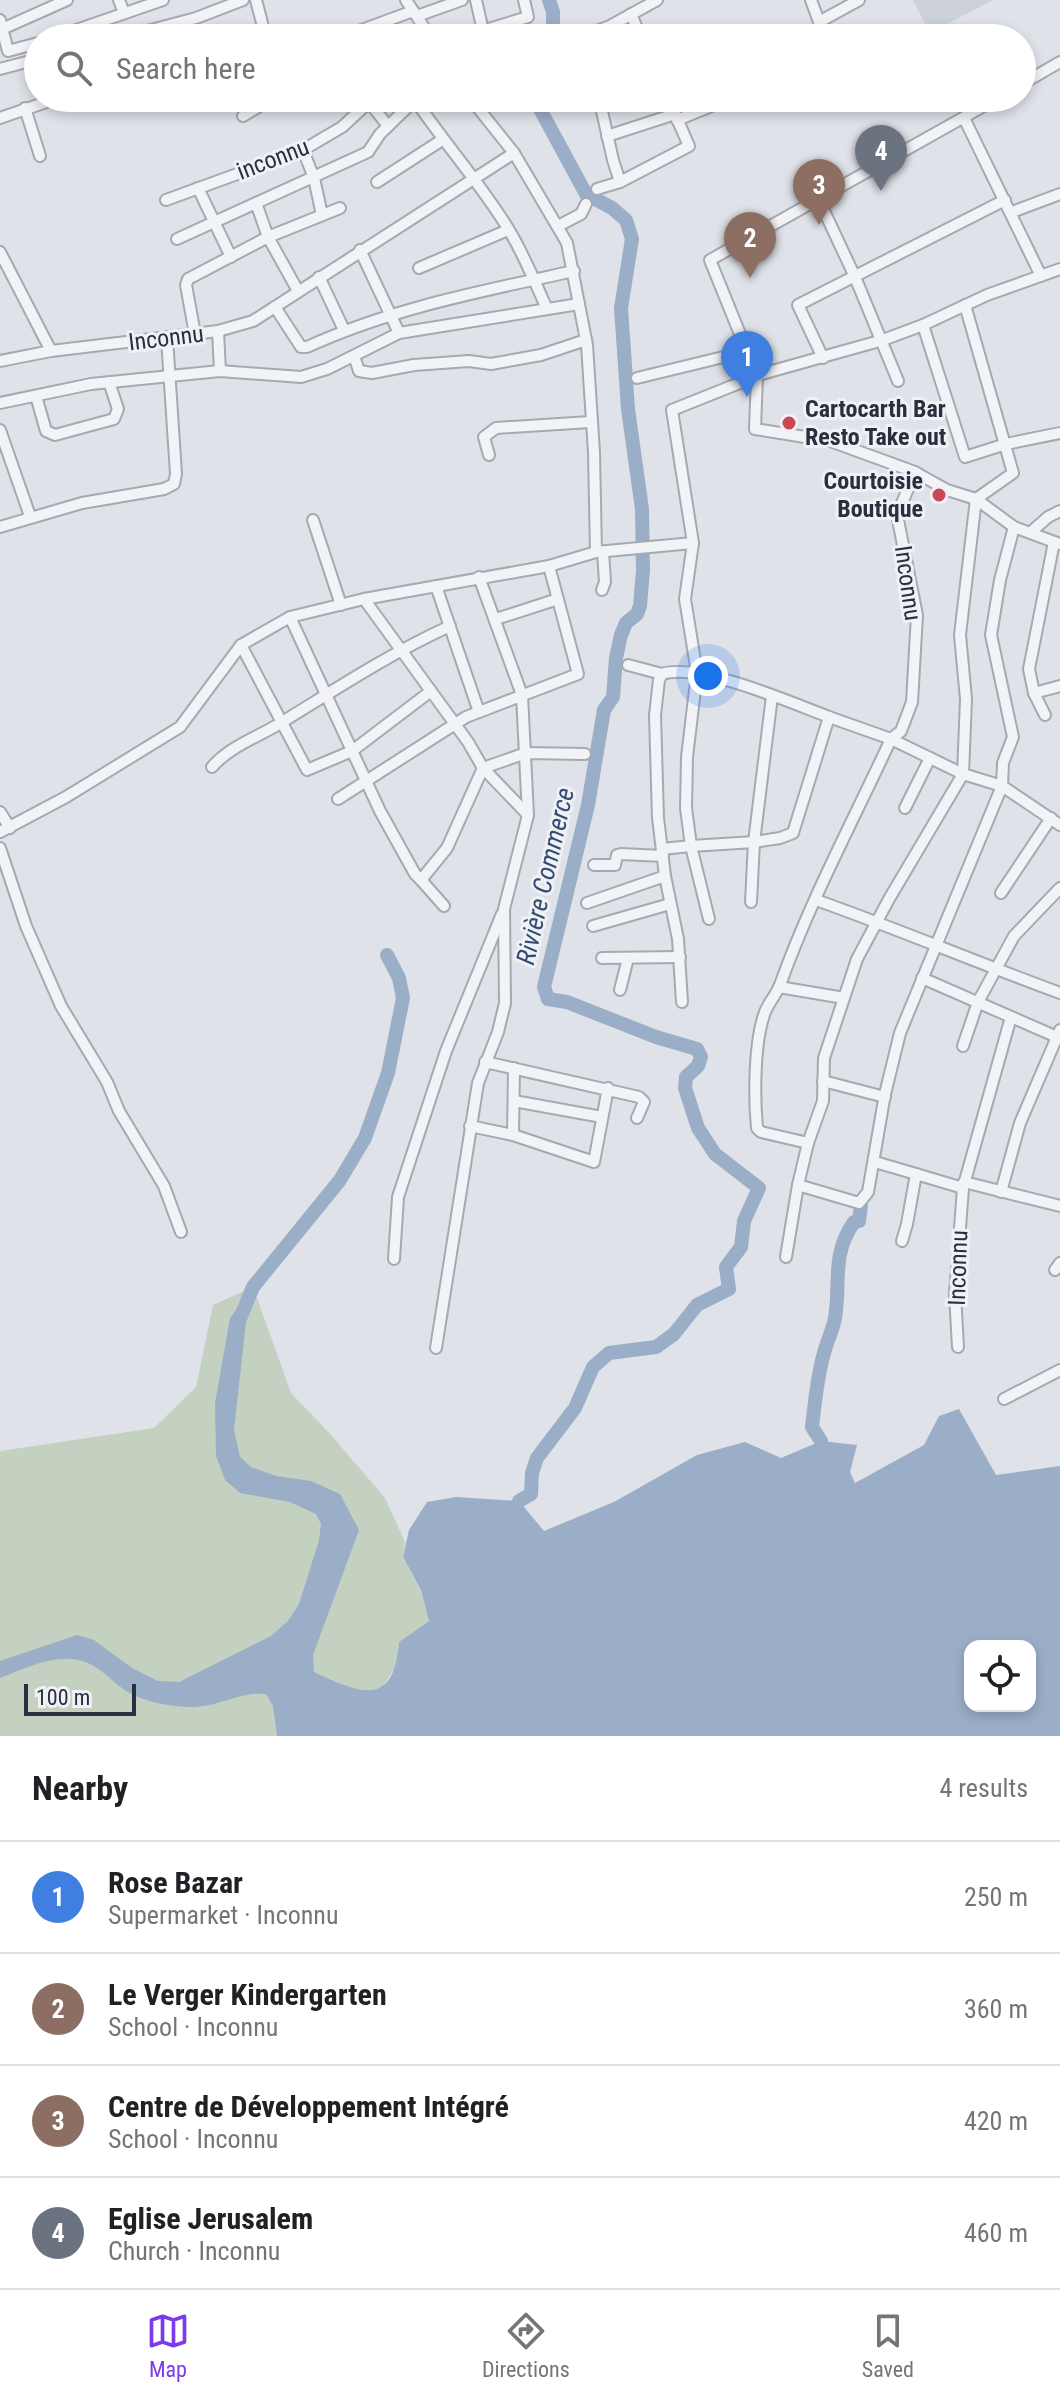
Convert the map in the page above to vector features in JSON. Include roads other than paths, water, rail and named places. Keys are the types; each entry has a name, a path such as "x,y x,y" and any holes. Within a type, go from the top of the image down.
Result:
{"street":[{"path":"24,47 8,51 1,24 67,0"},
{"path":"119,0 124,13"},
{"path":"93,24 160,0"},
{"path":"172,24 243,0"},
{"path":"256,0 262,24"},
{"path":"406,0 422,24"},
{"path":"384,24 462,0"},
{"path":"476,0 481,24"},
{"path":"506,24 528,17 524,0"},
{"path":"610,24 657,0"},
{"path":"811,0 819,22 859,0"},
{"path":"631,14 635,24"},
{"path":"1036,76 1060,62"},
{"path":"0,69 24,63"},
{"path":"0,118 24,108"},
{"path":"26,112 40,156"},
{"path":"243,116 250,112"},
{"name":"inconnu","path":"166,200 303,150 342,127 356,112"},
{"path":"377,112 388,126"},
{"name":"inconnu","path":"177,239 368,152 401,112"},
{"name":"inconnu","path":"423,112 475,180 508,230 547,309"},
{"path":"484,112 514,153 558,226 567,243 574,271 586,340 590,422 604,552 605,582 602,590"},
{"path":"602,112 620,182"},
{"path":"597,189 620,182 689,146 674,112"},
{"path":"607,136 690,112"},
{"path":"974,112 710,260 758,375 755,429 830,441 915,472 947,490 976,499 1014,527 1057,543 1029,669 1034,693 1045,715"},
{"path":"964,118 1041,276"},
{"path":"377,182 442,140"},
{"path":"303,150 314,178 322,215"},
{"name":"Inconnu","path":"0,361 51,351 218,331 253,321 514,153"},
{"path":"198,188 231,257"},
{"path":"1012,212 1060,194"},
{"path":"818,198 883,340 898,381"},
{"path":"823,358 798,305 1005,200"},
{"name":"inconnu","path":"256,203 268,237"},
{"path":"558,226 583,212 586,204"},
{"path":"195,334 187,282 268,237 340,208"},
{"path":"419,268 508,230"},
{"path":"268,237 298,291"},
{"path":"360,250 399,333"},
{"path":"0,252 51,351"},
{"path":"709,919 691,846 686,808 687,757 697,676 685,599 693,543 672,410 758,375 883,340 1060,269"},
{"path":"275,307 304,348 390,314 574,271"},
{"path":"319,277 344,330"},
{"name":"Inconnu","path":"0,403 109,382 220,371 301,377 327,369 399,333 579,304"},
{"path":"965,305 1013,473 976,499"},
{"path":"923,325 965,457 1006,444 1060,433"},
{"path":"218,331 220,371"},
{"path":"0,527 82,503 164,489 174,484 176,474 167,338"},
{"path":"354,356 359,371 372,373 414,365 469,361 491,364 541,355 586,340"},
{"path":"637,378 748,351"},
{"path":"36,396 46,431 55,435 114,419 118,409 109,382"},
{"path":"489,455 484,437 496,428 590,422"},
{"path":"0,430 30,516"},
{"name":"Inconnu","path":"808,1143 761,1132 757,1128 761,1033 765,1012 779,987 799,934 891,739 901,731 912,702 917,615 897,515 915,472"},
{"name":"Inconnu","path":"786,1257 798,1185 823,1101 824,1058 857,959 963,774 966,699 960,635 976,499"},
{"path":"1031,532 1060,511"},
{"path":"313,520 341,605"},
{"path":"798,1185 859,1203 868,1192 900,1033 1002,786 1003,763 1013,737 991,635 1000,580 1014,527"},
{"path":"0,812 5,830 66,797 180,727 241,645 290,617 364,599 549,566 604,552 693,543"},
{"path":"338,799 455,723 578,674 549,566"},
{"path":"394,1259 398,1197 446,1051 504,909 528,815 522,695 479,577"},
{"path":"436,586 479,712"},
{"path":"364,599 455,723 483,768 528,815"},
{"path":"496,619 558,599"},
{"path":"290,617 394,839 415,874 444,906"},
{"path":"212,767 246,742 325,694 402,649 450,626"},
{"path":"241,645 307,770 352,751 431,691"},
{"path":"628,665 662,674 697,676 772,696 891,739 963,774 1002,786 1055,821 1001,893"},
{"path":"662,674 655,715 655,752 662,852 680,957 682,1002"},
{"path":"1034,693 1060,686"},
{"path":"751,902 754,842 772,696"},
{"path":"594,865 615,865 617,855 621,854 754,842 793,833 829,717"},
{"path":"421,880 447,848 483,768 526,753 585,754"},
{"path":"905,808 930,758"},
{"path":"0,848 26,926 61,1006 164,1186 181,1232"},
{"path":"587,903 665,876"},
{"path":"963,1046 978,1002 1014,936 1060,888"},
{"path":"816,900 936,943 1060,993"},
{"path":"593,926 670,904"},
{"path":"436,1348 478,1083 498,1032 505,1003 504,909"},
{"path":"602,958 680,957"},
{"path":"620,990 628,958"},
{"path":"922,978 1011,1017 1058,1033 1020,1123 1001,1192"},
{"path":"779,987 844,998"},
{"name":"Inconnu","path":"958,1347 955,1294 964,1185 1011,1017"},
{"path":"485,1062 639,1097 644,1102 637,1118"},
{"path":"513,1135 514,1068"},
{"path":"823,1081 885,1097"},
{"path":"470,1126 513,1135 594,1162 608,1088"},
{"path":"514,1101 602,1117"},
{"path":"875,1162 1060,1206"},
{"path":"902,1241 916,1174"},
{"path":"1004,1399 1060,1370"}],"water":[{"path":"242,1302 246,1307 246,1322 234,1430 240,1457 251,1467 276,1476 311,1481 340,1494 359,1530 313,1655 314,1672 360,1690 382,1686 390,1678 399,1642 429,1621 421,1590 403,1557 409,1530 427,1502 456,1497 519,1501 544,1531 614,1502 697,1455 745,1442 781,1458 821,1441 857,1445 850,1472 855,1483 924,1445 939,1416 959,1409 996,1475 1060,1466 1060,1736 277,1736 273,1706 266,1694 246,1695 198,1707 165,1704 135,1695 96,1667 71,1659 44,1662 0,1678 0,1661 77,1635 94,1640 132,1668 158,1681 179,1682 271,1636 288,1621 299,1604 321,1524 316,1514 290,1502 240,1493 225,1480 216,1456 215,1403 230,1318"}],"waterway":[{"name":"Rivière Commerce","path":"549,0 553,24"},
{"name":"Rivière Commerce","path":"519,1501 531,1494 532,1473 537,1458 575,1408 593,1367 609,1353 656,1347 674,1334 697,1305 729,1289 726,1267 741,1247 744,1221 759,1188 715,1154 698,1128 685,1088 686,1077 698,1066 701,1057 697,1049 656,1037 567,1002 548,999 544,987 588,805 604,710 613,697 621,635 640,606 643,570 642,509 628,409 621,308 632,239 626,220 612,208 586,194 542,112"},
{"path":"239,1321 253,1287 340,1180 365,1138 388,1073 403,998 399,978 387,955"},
{"name":"Rivière Commerce","path":"821,1441 812,1427 818,1380 835,1318 839,1257 847,1234 854,1222 859,1221 861,1206"}],"place":[{"name":"Eglise Jerusalem","path":"881,191"},
{"name":"Centre de Développement Intégré","path":"819,225"},
{"name":"Le Verger Kindergarten","path":"750,278"},
{"name":"Rose Bazar","path":"747,397"},
{"name":"Cartocarth Bar Resto Take out","path":"789,423"},
{"name":"Courtoisie Boutique","path":"939,495"}]}
